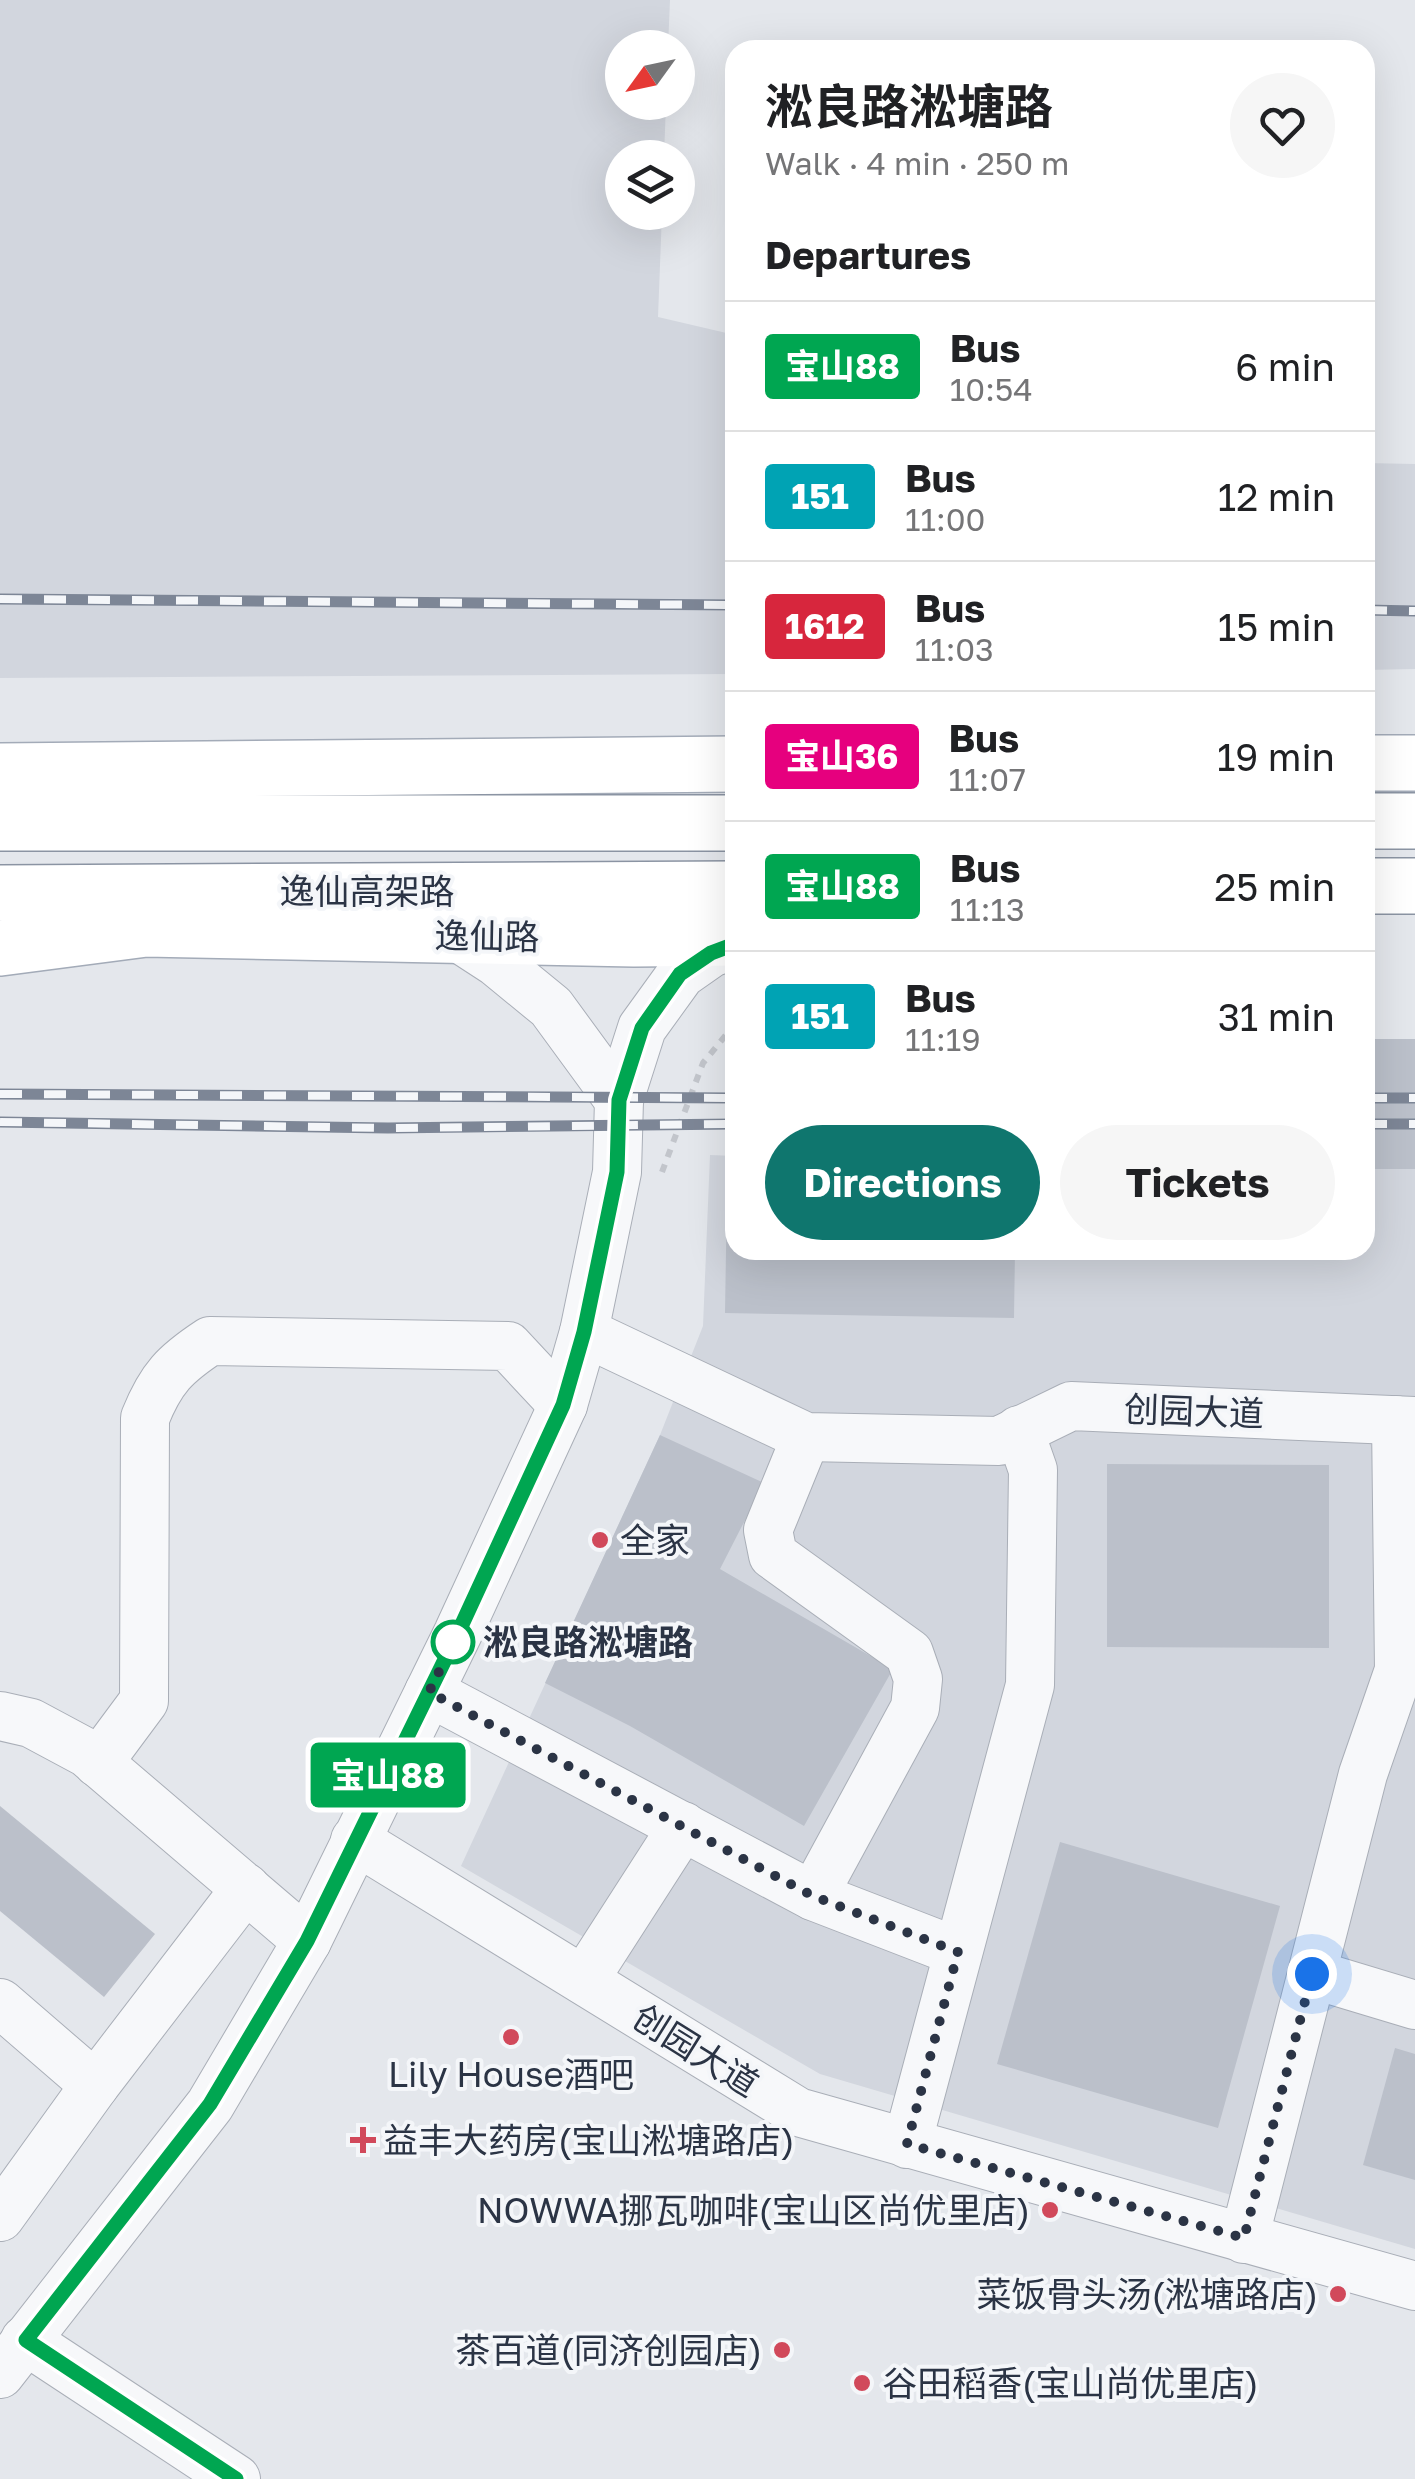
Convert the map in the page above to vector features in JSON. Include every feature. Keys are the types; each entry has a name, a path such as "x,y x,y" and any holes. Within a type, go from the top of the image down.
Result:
{"main road":[{"path":"1375,763 1415,762"},
{"path":"0,771 725,764"},
{"path":"1375,821 1415,821"},
{"name":"逸仙高架路","path":"0,823 725,822"},
{"path":"1375,886 1415,885"},
{"name":"逸仙高架路","path":"0,891 725,888"},
{"name":"逸仙路","path":"0,948 146,929 725,941"}],"street":[{"path":"456,936 496,962 551,1008 619,1100"},
{"path":"236,2479 13,2357 210,2104 307,1941 563,1405 584,1332 617,1172 619,1100 642,1028 680,974 725,946"},
{"name":"创园大道","path":"584,1332 806,1438 999,1441 1071,1406 1406,1420"},
{"path":"98,1763 144,1701 146,1418 156,1390 177,1362 210,1341 508,1346 563,1405"},
{"path":"1244,2238 1363,1774 1407,1671 1406,1420"},
{"path":"907,2144 1030,1685 1033,1470 1019,1430"},
{"path":"806,1438 768,1530 773,1555 909,1653 918,1679 915,1708 813,1896"},
{"path":"429,1692 813,1896 958,1952"},
{"path":"0,1716 31,1723 98,1763 307,1941"},
{"path":"584,1980 684,1826"},
{"name":"创园大道","path":"355,1840 798,2112 1415,2286"},
{"path":"0,2217 246,1888"},
{"path":"1312,1974 1415,2005"},
{"path":"0,2003 95,2085"}],"path":[{"path":"661,1178 703,1063 725,1036"}],"shaded area":[{"path":"0,0 670,0 669,30 605,30 605,120 665,120 665,140 605,140 605,230 661,230 658,317 725,333 725,674 0,678"},
{"path":"1375,463 1415,464 1415,669 1375,670"},
{"path":"710,1155 725,1156 725,1260 1375,1260 1375,1169 1415,1169 1415,2249 820,2074 461,1866 660,1435 703,1326"}],"building":[{"path":"1375,1039 1415,1039 1415,1169 1375,1169"},
{"path":"726,1260 1015,1260 1014,1318 725,1313"},
{"path":"660,1435 764,1483 720,1569 893,1669 804,1826 630,1726 545,1683"},
{"path":"1107,1464 1329,1465 1329,1648 1107,1647"},
{"path":"0,1806 155,1934 104,1997 0,1911"},
{"path":"1060,1842 1280,1906 1218,2128 997,2064"},
{"path":"1395,2048 1415,2054 1415,2180 1363,2165"}],"railway":[{"path":"0,599 725,605"},
{"path":"1375,610 1415,611"},
{"path":"0,1094 725,1098"},
{"path":"1375,1098 1415,1098"},
{"path":"0,1122 388,1128 725,1124"},
{"path":"1375,1124 1415,1124"}],"bus line":[{"name":"宝山88","path":"236,2479 26,2340 210,2104 307,1941 458,1633 563,1405 584,1332 617,1172 619,1100 642,1028 680,974 725,948"}],"place":[{"name":"全家","path":"600,1540"},
{"name":"淞良路淞塘路","path":"453,1642"},
{"name":"Lily House酒吧","path":"511,2037"},
{"name":"益丰大药房(宝山淞塘路店)","path":"363,2140"},
{"name":"NOWWA挪瓦咖啡(宝山区尚优里店)","path":"1050,2210"},
{"name":"菜饭骨头汤(淞塘路店)","path":"1338,2294"},
{"name":"茶百道(同济创园店)","path":"782,2350"},
{"name":"谷田稻香(宝山尚优里店)","path":"862,2383"}],"route":[{"path":"453,1642 458,1633 429,1692 813,1896 958,1952 907,2144 1244,2238 1312,1974"}]}
